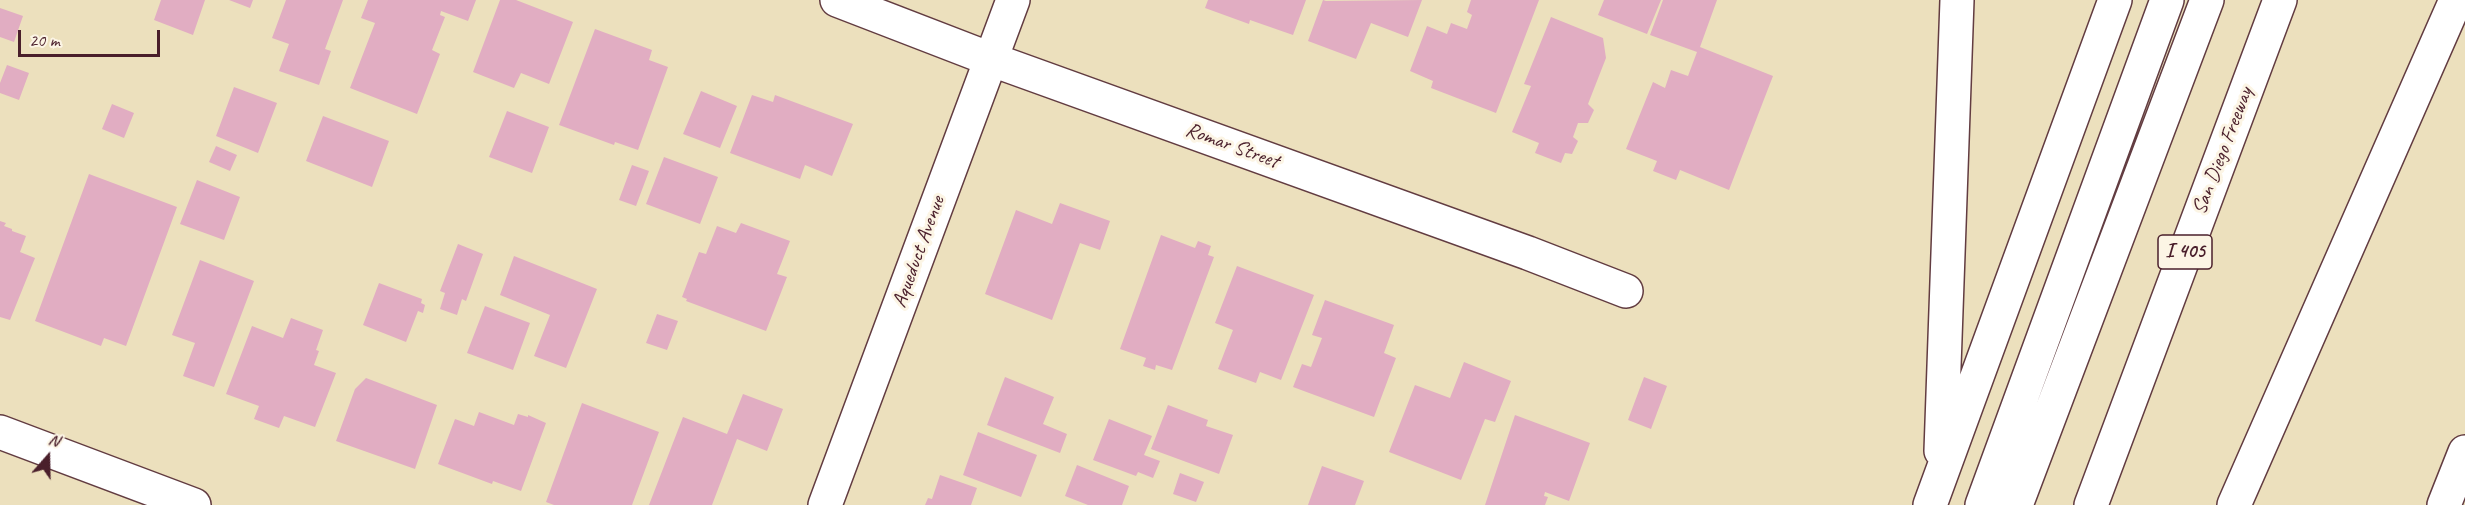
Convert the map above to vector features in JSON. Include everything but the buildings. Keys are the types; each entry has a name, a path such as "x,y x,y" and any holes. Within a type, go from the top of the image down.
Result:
{"main road":[{"name":"Romar Street","path":"837,0 990,59 1528,253 1626,291"},
{"name":"Aqueduct Avenue","path":"825,505 1013,0"},
{"path":"1935,493 1957,0"},
{"path":"1935,493 2115,0"},
{"path":"1982,505 2167,0"},
{"path":"2016,505 2206,0"},
{"name":"San Diego Freeway","path":"2091,505 2280,0"},
{"path":"2234,505 2456,0"},
{"path":"0,432 194,505"},
{"path":"2444,505 2465,452"}]}
